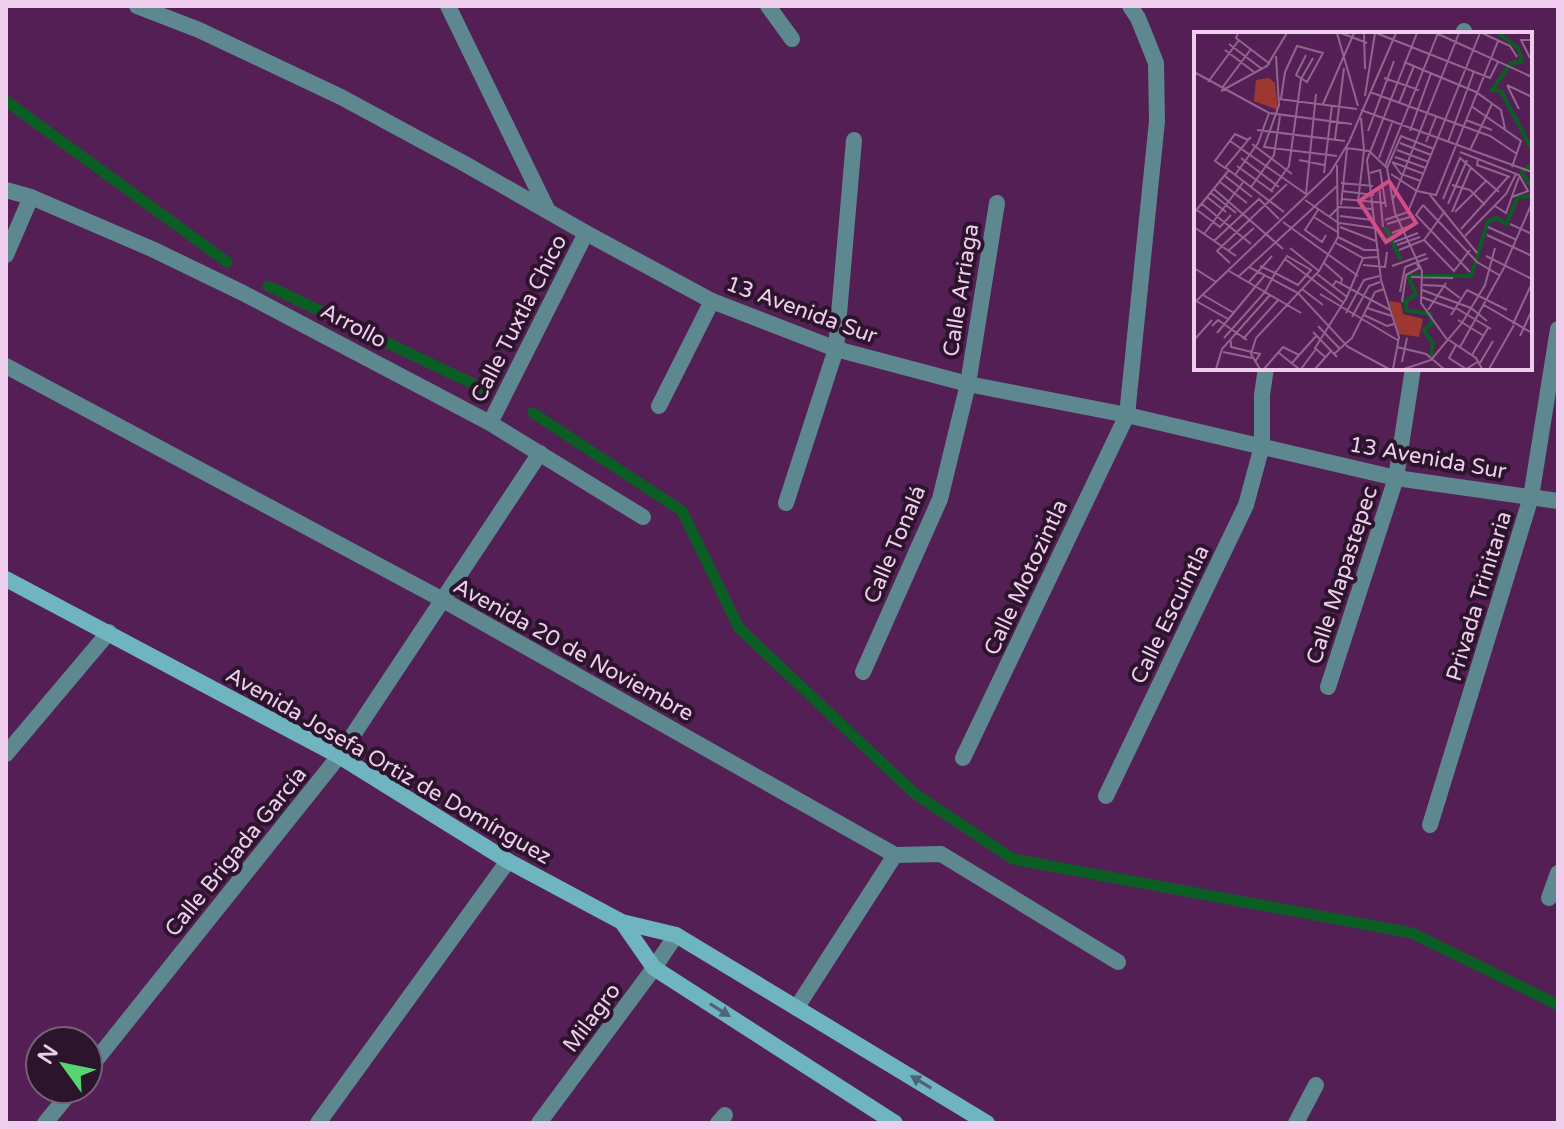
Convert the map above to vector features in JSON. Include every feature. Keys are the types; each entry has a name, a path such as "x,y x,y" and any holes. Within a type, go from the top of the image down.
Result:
{"main road":[{"name":"Avenida Josefa Ortiz de Domínguez","path":"6,579 339,756 508,861 622,922 676,935 987,1123"},
{"name":"Avenida Josefa Ortiz de Domínguez","path":"622,922 654,968 895,1123"}],"street":[{"name":"13 Avenida Sur","path":"137,6 199,30 341,97 712,301 836,349 968,384 1127,415 1396,478 1558,501"},
{"path":"768,6 792,39"},
{"path":"449,7 547,209"},
{"name":"Calle Motozintla","path":"963,758 1127,415 1157,121 1156,63 1134,12"},
{"path":"786,503 836,349 854,140"},
{"name":"Arrollo","path":"6,190 31,197 152,249 243,293 490,423 643,517"},
{"path":"6,255 31,197"},
{"name":"Calle Arriaga","path":"968,384 997,203"},
{"name":"Calle Tuxtla Chico","path":"490,423 586,233"},
{"path":"659,406 712,301"},
{"name":"Privada Trinitaria","path":"1430,825 1531,497 1558,329"},
{"name":"Avenida 20 de Noviembre","path":"6,366 443,600 895,855"},
{"name":"Calle Escuintla","path":"1106,796 1246,505 1262,446 1262,395 1266,370"},
{"name":"Calle Mapastepec","path":"1328,687 1396,478 1413,370"},
{"name":"Calle Tonalá","path":"863,672 940,499 968,384"},
{"name":"Calle Brigada García","path":"104,1050 339,756 540,453"},
{"path":"6,754 109,632"},
{"path":"797,1007 895,855 941,854 1118,962"},
{"path":"318,1123 508,861"},
{"path":"1549,898 1558,873"},
{"name":"Milagro","path":"539,1123 676,935"},
{"path":"1296,1123 1316,1085"},
{"path":"45,1123 60,1105"}],"waterway":[{"path":"6,101 227,262"},
{"path":"268,286 486,390"},
{"path":"533,413 682,511 739,628 914,793 1013,859 1412,933 1558,1005"}]}
